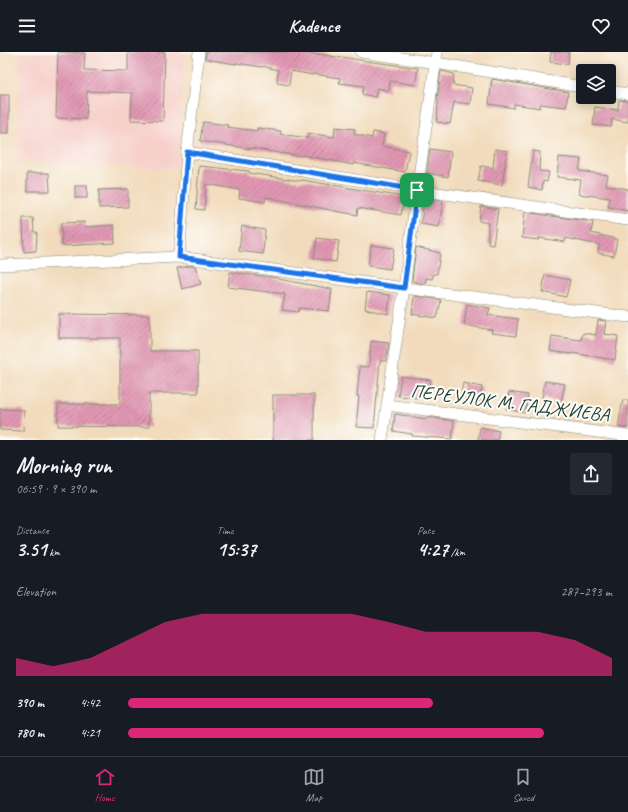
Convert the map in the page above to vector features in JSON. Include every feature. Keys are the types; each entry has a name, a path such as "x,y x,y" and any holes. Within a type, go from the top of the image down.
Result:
{"street":[{"path":"179,257 187,152 198,52"},
{"path":"361,52 436,57 576,86"},
{"path":"382,440 436,57"},
{"path":"616,92 628,94"},
{"path":"187,152 417,190 628,220"},
{"path":"0,265 179,257 628,317"},
{"name":"ПЕРЕУЛОК М. ГАДЖИЕВА","path":"387,405 628,436"}],"shaded area":[{"path":"20,52 185,52 177,169 18,161"}],"building":[{"path":"58,52 85,53 84,70 128,71 128,52 165,52 163,121 131,120 132,93 87,91 86,119 56,118"},
{"path":"206,52 300,52 418,68 415,85 390,81 389,91 377,88 375,97 362,94 364,86 339,83 340,78 313,74 291,71 289,85 277,83 278,70 262,66 205,59"},
{"path":"551,52 569,52 568,64 550,62"},
{"path":"441,71 454,74 453,85 472,88 470,104 454,102 450,124 437,122 437,99"},
{"path":"492,79 568,92 566,107 540,104 540,108 514,104 514,108 489,104"},
{"path":"0,95 9,95 9,133 0,133"},
{"path":"619,100 628,101 628,122 612,119 611,127 593,125 595,107 618,110"},
{"path":"203,122 257,131 257,128 281,131 280,134 308,138 308,133 334,137 335,127 355,129 354,134 372,138 373,132 384,134 382,146 409,151 405,172 354,163 354,165 302,155 200,141"},
{"path":"430,149 451,152 448,177 427,173"},
{"path":"495,149 507,151 502,185 478,181 481,166 493,168"},
{"path":"533,151 540,152 539,171 549,172 547,182 543,181 542,190 528,187"},
{"path":"559,157 581,159 579,171 608,175 606,185 628,189 628,211 608,207 610,198 579,194 581,180 557,177"},
{"path":"199,166 249,171 249,173 404,197 401,215 358,208 357,215 266,197 265,202 239,198 240,190 206,184 204,210 196,209"},
{"path":"27,173 49,173 50,191 27,191"},
{"path":"75,186 87,186 87,198 75,198"},
{"path":"128,189 128,207 99,208 99,190"},
{"path":"424,198 443,201 439,227 421,224"},
{"path":"481,206 498,209 493,245 488,244 488,223 479,221"},
{"path":"525,212 593,222 591,233 617,239 614,256 598,253 599,245 566,238 565,242 539,238 539,240 522,238"},
{"path":"23,218 33,218 34,232 37,232 36,251 24,252"},
{"path":"84,222 85,227 114,225 115,243 62,246 61,223"},
{"path":"242,226 265,230 263,254 239,251"},
{"path":"317,238 339,241 336,262 314,258"},
{"path":"371,245 394,248 390,269 368,266"},
{"path":"416,247 440,253 437,274 434,274 432,279 426,278 425,284 412,281"},
{"path":"195,266 201,284 182,289 177,268"},
{"path":"230,272 278,278 332,289 329,311 299,308 298,312 282,310 285,294 228,287"},
{"path":"545,275 570,280 566,297 542,292"},
{"path":"367,292 390,295 388,314 365,309"},
{"path":"414,296 441,300 437,318 412,314"},
{"path":"467,304 490,308 488,315 518,319 516,336 491,333 492,330 464,325"},
{"path":"59,314 150,315 150,351 198,351 198,393 149,393 149,427 58,426 58,404 120,404 120,338 59,338"},
{"path":"598,320 606,321 604,334 618,336 615,360 550,351 552,336 581,340 583,333 596,335"},
{"path":"371,341 389,343 386,361 380,361 374,428 356,427 360,366 369,367"},
{"path":"401,376 431,380 428,399 398,396"},
{"path":"545,381 565,384 561,402 542,398"},
{"path":"463,383 482,387 479,404 460,401"},
{"path":"509,392 528,395 525,413 506,409"},
{"path":"273,395 314,395 314,440 273,440"},
{"path":"623,400 628,400 628,428 618,427"},
{"path":"0,409 24,410 23,431 0,430"},
{"path":"395,414 454,421 452,439 412,436 412,434 393,431"},
{"path":"480,427 499,431 497,440 478,440"}],"route":[{"path":"187,152 417,190 404,288 179,257 187,152"}]}
